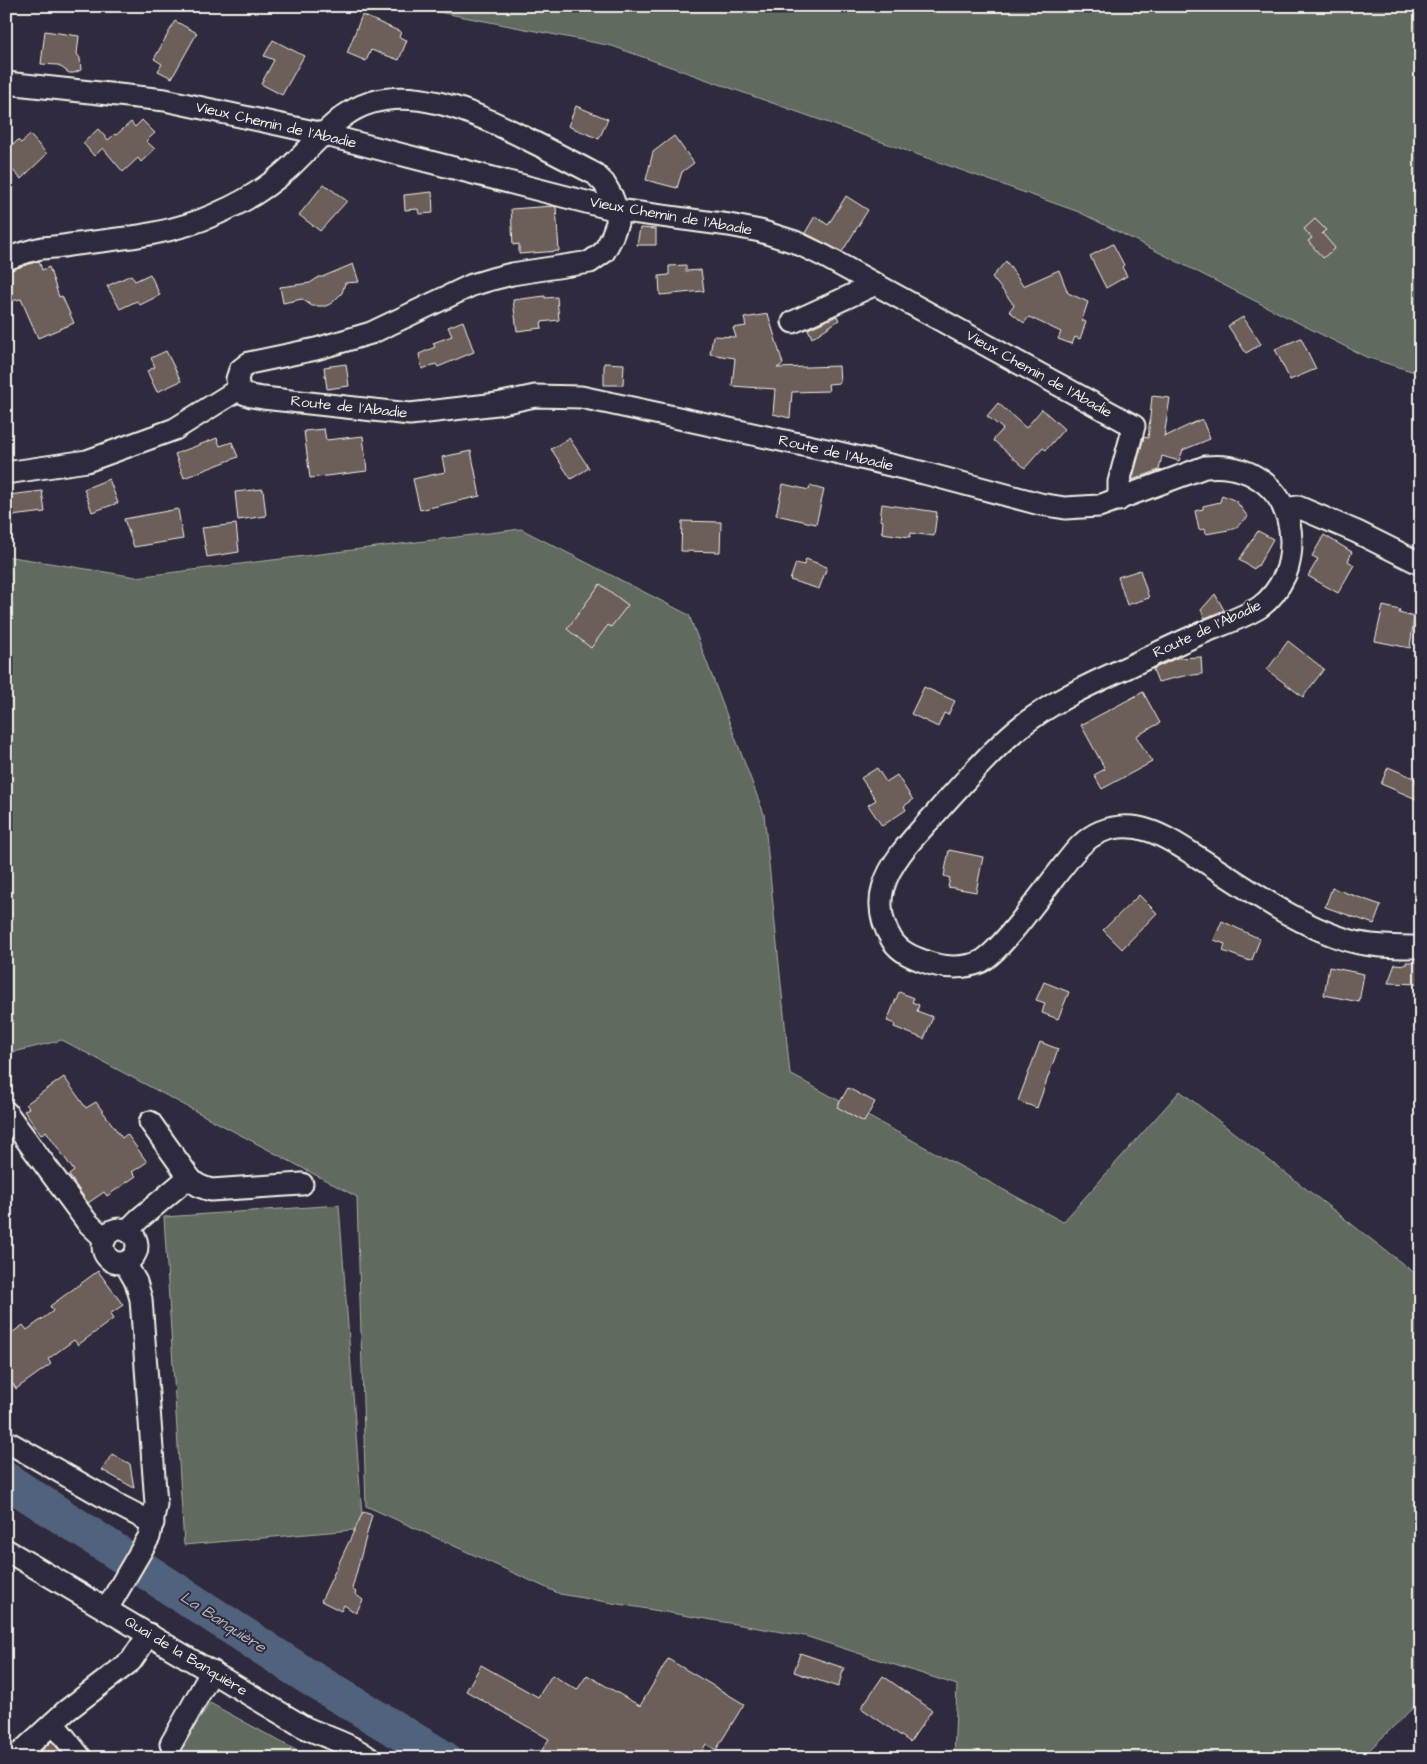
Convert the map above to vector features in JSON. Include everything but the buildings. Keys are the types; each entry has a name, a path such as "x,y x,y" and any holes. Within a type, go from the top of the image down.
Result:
{"street":[{"name":"Vieux Chemin de l'Abadie","path":"6,83 165,100 324,134 617,210 729,225 760,231 795,242 876,284 1134,426 1119,482 1119,500"},
{"path":"6,259 42,248 138,236 189,224 215,215 268,185 287,170 343,117 359,107 374,101 391,98 443,104 473,113 498,124 595,174 604,183 617,210 617,223 611,240 604,252 590,262 512,274 492,279 472,285 371,333 316,349 250,363 240,370 236,379 239,389 175,428 87,461 6,473"},
{"path":"793,322 876,284"},
{"name":"Route de l'Abadie","path":"239,389 250,396 263,398 410,414 497,404 535,396 581,397 859,458 1040,504 1065,508 1099,506 1205,468 1218,466 1247,472 1275,492 1288,518 1290,560 1286,573 1274,594 1262,605 1247,614 1194,636 1080,689 1048,707 1010,735 947,801 893,864 881,894 881,911 884,926 896,946 916,959 933,965 963,966 976,964 984,960 1002,943 1079,846 1100,832 1122,828 1147,829 1171,840 1294,916 1330,934 1358,943 1421,947"},
{"path":"1284,509 1298,507 1357,532 1421,564"},
{"path":"6,1112 87,1222 105,1239"},
{"path":"150,1122 195,1184 211,1190 302,1184"},
{"path":"128,1231 139,1219 189,1177"},
{"path":"122,1229 128,1231 136,1239 137,1244 134,1256 125,1263 109,1260 104,1250 105,1239 112,1231 122,1229"},
{"path":"112,1601 151,1530 156,1504 142,1306 136,1282 125,1263"},
{"path":"6,1441 120,1506 151,1530"},
{"name":"Quai de la Banquière","path":"6,1550 112,1601 149,1634 304,1727 336,1740 369,1758"},
{"path":"15,1758 53,1723 131,1661 149,1634"},
{"path":"171,1744 212,1671"},
{"path":"53,1723 81,1758"}],"green space":[{"path":"408,6 1421,6 1421,374 1366,357 1079,212 612,46"},
{"path":"521,529 689,615 764,814 790,1074 1063,1222 1180,1091 1421,1278 1421,1700 1361,1758 954,1758 957,1685 805,1636 560,1594 366,1506 357,1197 62,1040 6,1054 6,556 136,577"},
{"path":"339,1205 363,1529 184,1545 164,1217"},
{"path":"210,1703 310,1758 174,1758"}],"waterway":[{"name":"La Banquière","path":"6,1480 307,1676 443,1758"}]}
